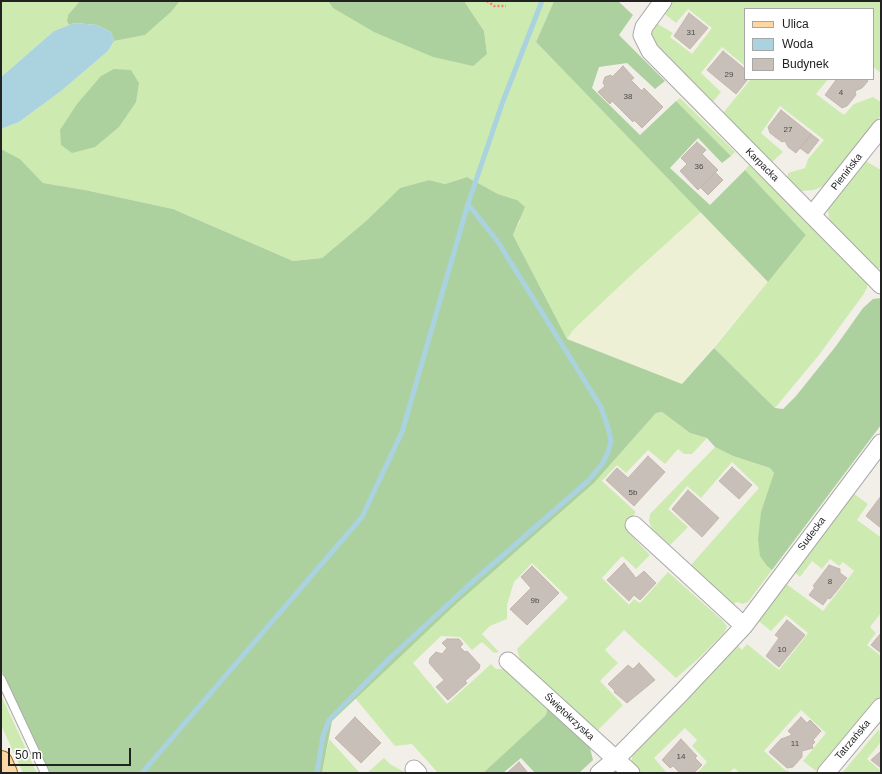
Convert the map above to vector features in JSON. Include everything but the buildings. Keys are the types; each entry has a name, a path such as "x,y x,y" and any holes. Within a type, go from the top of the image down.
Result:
{"main road":[{"path":"1,762 6,773"}],"street":[{"name":"Karpacka","path":"663,1 644,27 642,35 644,43 881,285"},
{"name":"Pienińska","path":"812,215 881,128"},
{"name":"Sudecka","path":"599,773 616,759 744,626 881,443"},
{"path":"634,525 744,626"},
{"name":"Świętokrzyska","path":"508,661 631,773"},
{"name":"Tatrzańska","path":"826,773 881,707"}],"lane":[{"path":"1,679 45,773"}],"path":[{"path":"487,1 494,6 506,6"}],"green space":[{"path":"1,1 80,1 68,15 67,21 69,25 54,31 1,77"},
{"path":"80,1 180,1 171,12 145,35 114,41 111,32 97,25 74,23 69,25 67,21 68,15"},
{"path":"180,1 328,1 333,8 487,54 484,31 464,1 554,1 536,42 701,212 573,330 567,339 513,235 520,221 517,200 498,194 467,177 445,184 429,180 400,188 366,221 322,258 293,261 173,209 85,190 43,183 20,159 1,149 1,129 19,122 61,91 108,51 114,41 145,35 171,12"},
{"path":"328,1 464,1 484,31 487,54 473,66 433,57 374,32 333,8"},
{"path":"554,1 618,1 633,15 619,35 665,81 655,89 627,63 599,67 592,88 640,135 676,101 731,156 722,163 698,138 670,168 710,205 745,170 806,235 768,282 536,42"},
{"path":"671,1 881,1 881,73 874,68 874,8 744,8 744,65 722,47 701,73 721,92 711,104 661,55 652,37 652,30 656,23 673,33 670,37 692,54 712,28 688,9 676,23 662,12"},
{"path":"114,69 131,70 139,83 136,102 119,127 95,147 72,153 61,145 60,130 77,104 101,76"},
{"path":"750,80 827,80 816,94 844,115 854,104 873,97 881,102 881,115 823,186 814,190 801,191 787,179 788,173 805,168 808,159 824,140 780,106 761,133 783,152 770,164 723,113"},
{"path":"680,98 735,152 731,156 676,101"},
{"path":"1,149 20,159 43,183 85,190 173,209 293,261 322,258 366,221 400,188 429,180 445,184 467,177 498,194 517,200 525,207 513,235 567,339 682,384 714,348 775,408 783,409 796,396 836,346 863,308 873,299 881,298 881,425 772,570 760,556 758,539 761,512 774,473 770,468 733,456 715,447 707,438 690,433 662,412 656,413 594,483 453,607 332,721 322,773 48,773 1,670"},
{"path":"864,160 881,170 881,267 877,270 836,229 829,219 828,210 832,202"},
{"path":"749,165 867,280 867,288 863,295 819,355 775,408 714,348 806,235 745,170"},
{"path":"701,212 768,282 682,384 567,339 573,330 628,277"},
{"path":"662,412 690,433 707,438 692,454 684,454 678,449 665,464 648,450 626,473 617,465 602,481 636,512 627,523 626,530 650,555 636,569 622,556 602,578 629,605 634,599 640,603 668,572 722,620 727,626 724,633 676,678 624,630 605,650 618,663 600,681 623,705 596,732 521,663 517,649 568,598 532,563 514,582 507,605 507,619 490,626 482,634 499,652 494,653 482,642 472,650 460,637 441,636 413,663 447,704 491,664 496,669 504,669 517,676 548,706 546,715 483,773 438,773 412,744 395,746 355,698 453,607 594,483 656,413"},
{"path":"715,447 733,456 770,468 774,473 770,487 767,566 772,570 748,602 743,604 737,602 732,605 691,565 759,488 732,462 701,498 687,486 668,509 688,527 670,545 652,529 649,521 650,514"},
{"path":"853,493 868,504 857,520 879,536 881,535 881,613 870,627 876,633 867,645 881,656 881,696 816,771 803,761 826,733 801,710 764,751 785,770 793,773 740,773 734,768 729,773 697,773 707,762 692,746 697,740 685,728 654,758 667,773 639,773 632,763 632,756 636,748 737,645 742,650 747,644 779,670 808,633 786,615 771,631 756,619 785,583 823,611 854,571 843,562 839,566 830,559 822,569 812,561 800,577 793,571"},
{"path":"1,695 37,773 23,773 1,725"},
{"path":"548,706 589,744 593,760 579,773 535,773 521,758 503,773 483,773 546,715"},
{"path":"879,729 881,742 867,759 881,771 881,773 842,773"},
{"path":"329,739 360,773 322,773"},
{"path":"384,758 390,764 406,773 367,773"}],"water":[{"path":"74,23 97,25 111,32 114,41 108,51 61,91 19,122 1,129 1,77 54,31"}],"waterway":[{"path":"142,773 362,517 402,432 468,204 503,101 542,1"},
{"path":"317,773 323,736 329,720 391,657 470,584 588,481 603,463 611,442 601,407 498,242 468,204"}]}
